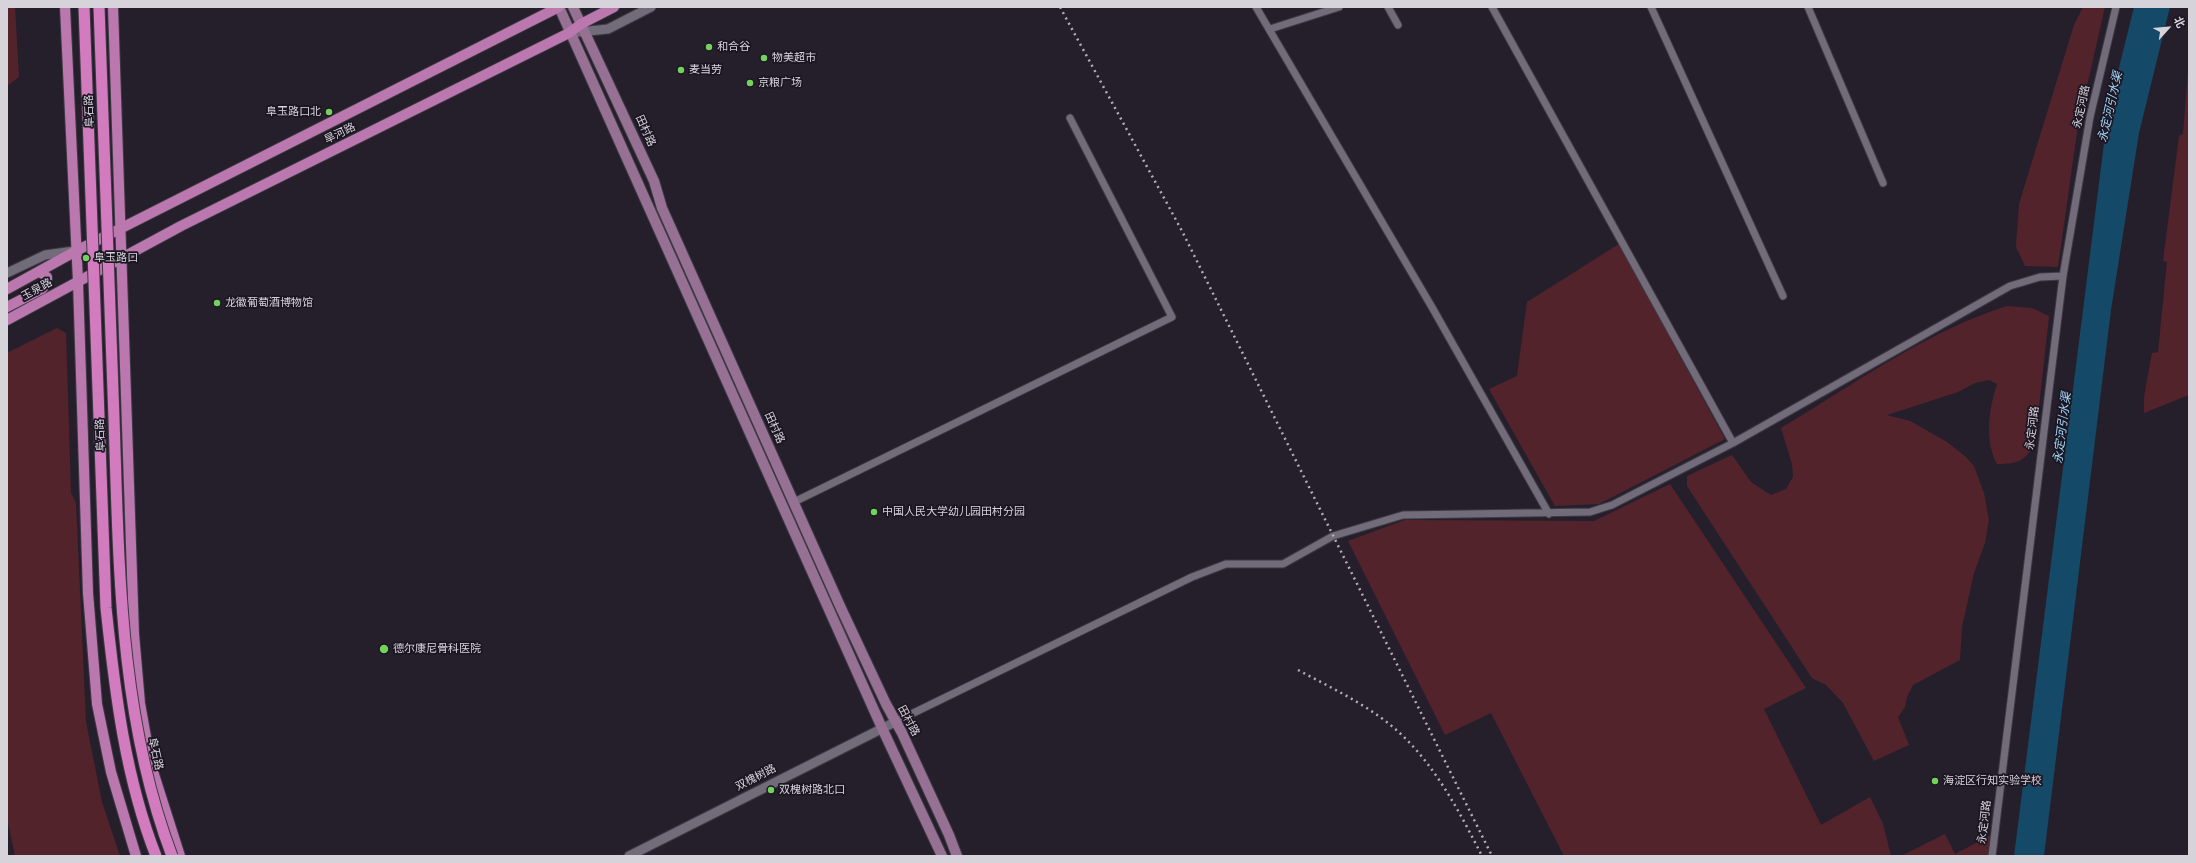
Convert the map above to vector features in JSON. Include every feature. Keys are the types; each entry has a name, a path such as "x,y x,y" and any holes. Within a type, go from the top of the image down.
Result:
{"highway":[{"name":"阜石路","path":"84,7 106,608 114,688 124,741 134,789 156,856"},
{"name":"阜石路","path":"99,7 120,606 137,735 149,784 172,856"}],"main road":[{"name":"阜石路","path":"65,7 78,282 88,593 97,704 113,779 136,856"},
{"name":"阜石路","path":"113,7 134,634 140,703 151,765 180,856"},
{"name":"旱河路","path":"76,251 559,7"},
{"path":"559,7 569,33 882,728 942,856"},
{"name":"田村路","path":"573,7 654,181 662,208 794,502 895,722 908,746 949,835 957,856"},
{"name":"旱河路","path":"78,282 188,222 569,33 584,28 614,7"},
{"name":"玉泉路","path":"7,289 76,251"},
{"path":"7,307 42,289 47,283 47,276 40,272"},
{"name":"玉泉路","path":"7,320 78,282"}],"street":[{"name":"旱河路","path":"584,28 608,29 650,7"},
{"path":"1256,7 1433,309 1549,514"},
{"path":"1270,29 1339,7"},
{"path":"1388,7 1398,25"},
{"path":"1492,7 1733,443"},
{"path":"1651,7 1783,296"},
{"path":"1808,7 1883,183"},
{"name":"永定河路","path":"1992,856 2063,276 2090,117 2116,7"},
{"path":"794,502 1172,317 1070,118"},
{"path":"7,273 45,255 76,251"},
{"path":"895,722 1192,577 1226,564 1283,564 1333,536 1403,515 1549,514 1590,512 1612,504 1733,443 2010,286 2040,277 2063,276"},
{"name":"双槐树路","path":"629,856 895,722"}],"shaded area":[{"path":"7,7 15,7 19,77 7,86"},
{"path":"2083,7 2105,7 2078,125 2058,267 2025,266 2016,247 2019,204 2074,25"},
{"path":"2188,71 2189,395 2144,413 2144,397 2152,353 2158,352 2167,262 2163,261 2179,136 2183,134"},
{"path":"1619,244 1725,439 1599,504 1555,506 1489,389 1517,376 1527,302"},
{"path":"2007,306 2032,308 2049,316 2035,442 2025,457 2016,462 1997,464 1990,445 1989,424 1997,384 1989,380 1975,383 1958,392 1887,415 1910,421 1947,442 1965,456 1974,466 1984,493 1989,520 1985,543 1974,573 1962,627 1960,660 1913,685 1907,697 1905,707 1898,717 1909,745 1874,761 1843,703 1826,685 1812,678 1687,486 1687,476 1732,455 1751,482 1771,495 1786,489 1793,477 1792,464 1781,428 1919,344 1977,317"},
{"path":"57,328 66,333 71,493 76,503 86,722 102,802 120,856 15,856 7,818 7,353"},
{"path":"1670,484 1806,688 1764,709 1821,825 1870,797 1883,824 1891,856 1564,856 1491,713 1445,735 1348,541 1405,520 1594,521"},
{"path":"1945,834 1955,854 1993,834 1990,856 1901,856"}],"water":[{"name":"永定河引水渠","path":"2134,7 2170,7 2139,133 2111,310 2044,856 2014,856 2108,112"}],"railway":[{"path":"1060,7 1182,231 1492,856"},
{"path":"1298,670 1361,704 1380,717 1413,746 1427,762 1451,799 1482,856"}],"place":[{"name":"和合谷","path":"709,47"},
{"name":"物美超市","path":"764,58"},
{"name":"麦当劳","path":"681,70"},
{"name":"京粮广场","path":"750,83"},
{"name":"阜玉路口北","path":"329,112"},
{"name":"阜玉路口","path":"86,258"},
{"name":"龙徽葡萄酒博物馆","path":"217,303"},
{"name":"中国人民大学幼儿园田村分园","path":"874,512"},
{"name":"德尔康尼骨科医院","path":"384,649"},
{"name":"海淀区行知实验学校","path":"1935,781"},
{"name":"双槐树路北口","path":"771,790"}]}
